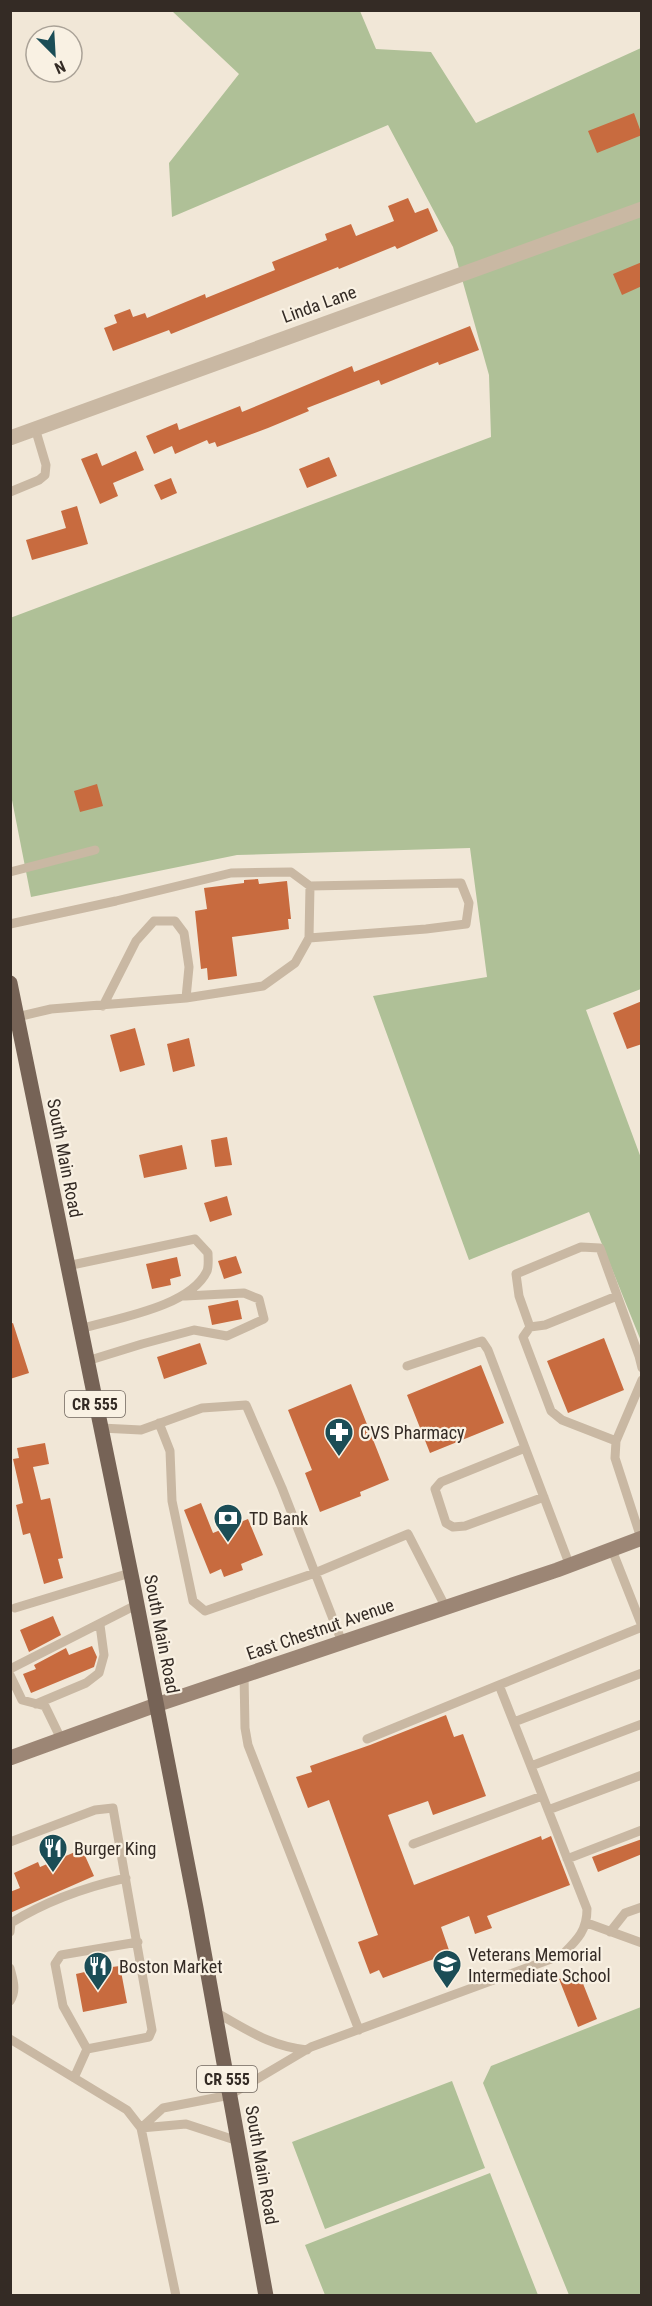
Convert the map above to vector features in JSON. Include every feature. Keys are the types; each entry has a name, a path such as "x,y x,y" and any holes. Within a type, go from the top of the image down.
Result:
{"main road":[{"name":"South Main Road","path":"10,983 17,1017 16,1039 67,1266 156,1705 266,2295"}],"street":[{"name":"Linda Lane","path":"10,438 642,209"},
{"name":"East Chestnut Avenue","path":"10,1758 156,1705 570,1566 641,1538"}],"lane":[{"path":"10,492 39,480 45,475 46,465 35,428"},
{"path":"10,872 95,850"},
{"path":"10,924 231,873 291,872 310,886 461,883 470,903 466,924 309,938"},
{"path":"17,1017 51,1009 186,998 263,986 295,963 309,938 310,886"},
{"path":"103,1006 136,941 154,921 175,921 184,933 189,967 186,998"},
{"path":"67,1266 195,1239 208,1253 208,1269 198,1285 184,1296 165,1305 80,1329"},
{"path":"530,1327 519,1296 516,1274 581,1247 600,1248 642,1368"},
{"path":"87,1362 194,1330 227,1336 264,1319 259,1299 244,1293 184,1296"},
{"path":"616,1441 562,1420 551,1411 523,1337 530,1327 545,1325 617,1296"},
{"path":"407,1366 482,1341 488,1350 570,1566"},
{"path":"641,1538 615,1458 616,1441 642,1380"},
{"path":"100,1428 141,1430 202,1408 246,1405 282,1488 342,1642"},
{"path":"159,1423 170,1451 172,1501 193,1601 205,1611 315,1573 408,1534 446,1608"},
{"path":"525,1448 441,1482 435,1489 446,1523 453,1527 465,1526 544,1497"},
{"path":"367,1738 642,1626 612,1550"},
{"path":"15,1608 130,1573"},
{"path":"10,1669 136,1605"},
{"path":"36,1704 86,1683 99,1673 104,1655 100,1625"},
{"path":"514,1722 642,1673"},
{"path":"244,1675 245,1728 248,1745 358,2030"},
{"path":"10,1676 22,1700 47,1709 61,1739"},
{"path":"141,2128 163,2108 230,2095 307,2050 562,1955 577,1940 587,1923 587,1909 499,1685"},
{"path":"531,1766 642,1724"},
{"path":"548,1810 642,1775"},
{"path":"413,1844 542,1796"},
{"path":"10,1842 95,1810 113,1808 153,2030 149,2037 87,2049"},
{"path":"567,1858 642,1830"},
{"path":"10,1932 11,1923 29,1912 89,1886 126,1878"},
{"path":"610,1932 625,1913 642,1907"},
{"path":"587,1923 642,1943"},
{"path":"87,2049 63,2006 55,1964 61,1954 138,1942"},
{"path":"10,1968 15,1988 15,1994 10,2001"},
{"path":"215,2012 270,2042 285,2048 307,2050"},
{"path":"10,2039 127,2110 141,2128 176,2295"},
{"path":"74,2078 87,2049"},
{"path":"141,2128 186,2124 238,2141"}],"green space":[{"path":"172,11 360,11 376,49 431,52 476,123 641,48 641,989 586,1010 641,1158 641,1341 589,1212 469,1260 373,996 487,977 470,848 237,855 31,897 11,795 10,618 491,437 489,375 453,247 388,125 172,217 169,163 239,74"},
{"path":"641,2007 641,2295 569,2295 483,2083 491,2066"},
{"path":"452,2081 485,2168 325,2229 292,2142"},
{"path":"490,2173 538,2295 325,2295 305,2245"}],"building":[{"path":"634,113 642,135 597,153 588,131"},
{"path":"408,198 415,213 428,208 438,231 397,249 395,246 339,269 338,267 171,334 169,330 113,351 104,328 117,323 114,315 130,309 133,317 145,313 147,318 205,294 206,298 275,270 272,262 327,240 325,234 351,224 356,236 394,221 388,206"},
{"path":"642,262 642,286 622,295 613,274"},
{"path":"470,326 479,350 439,365 438,362 381,385 379,380 307,408 309,411 268,428 217,447 215,442 209,444 207,440 175,454 172,446 154,454 146,436 177,423 179,430 240,406 242,412 352,366 354,372"},
{"path":"136,451 144,470 113,483 118,496 100,504 81,459 97,453 102,466"},
{"path":"329,457 337,476 307,488 299,469"},
{"path":"171,478 177,493 161,500 154,485"},
{"path":"77,506 88,544 32,560 26,540 66,528 61,511"},
{"path":"97,784 103,806 80,812 74,791"},
{"path":"258,879 259,884 287,881 291,919 288,919 289,929 232,937 237,976 208,980 207,968 201,969 195,911 207,909 204,888"},
{"path":"642,1001 642,1044 627,1049 613,1013"},
{"path":"135,1028 145,1065 120,1072 110,1035"},
{"path":"189,1038 195,1066 173,1072 167,1044"},
{"path":"227,1137 232,1165 215,1167 211,1140"},
{"path":"182,1145 187,1169 144,1178 139,1155"},
{"path":"227,1196 232,1215 210,1222 204,1203"},
{"path":"236,1256 242,1273 224,1279 218,1261"},
{"path":"177,1257 181,1276 170,1279 171,1285 152,1289 146,1264"},
{"path":"238,1300 242,1319 212,1325 208,1306"},
{"path":"13,1323 29,1373 10,1379 10,1324"},
{"path":"604,1338 624,1390 568,1413 547,1361"},
{"path":"200,1343 207,1364 164,1379 157,1357"},
{"path":"481,1365 504,1423 430,1453 407,1395"},
{"path":"351,1384 389,1480 360,1492 361,1496 320,1512 305,1473 312,1470 288,1410"},
{"path":"45,1443 49,1464 33,1467 41,1500 50,1498 63,1558 58,1559 63,1578 44,1584 30,1533 23,1535 16,1505 23,1503 13,1459 19,1458 17,1448"},
{"name":"TD Bank","path":"201,1503 213,1533 248,1519 263,1555 241,1564 243,1570 224,1577 221,1569 210,1574 184,1510"},
{"path":"53,1616 61,1635 29,1652 20,1630"},
{"path":"92,1646 97,1657 94,1667 31,1693 23,1674 36,1669 34,1665 66,1648 69,1655"},
{"path":"446,1715 454,1737 463,1734 486,1796 433,1815 428,1801 388,1815 414,1885 541,1836 542,1840 551,1836 570,1885 487,1916 492,1928 475,1934 469,1916 441,1927 450,1953 383,1978 379,1970 370,1974 358,1942 378,1935 329,1800 308,1808 296,1777 312,1772 310,1766"},
{"path":"642,1839 642,1854 598,1872 592,1857"},
{"path":"82,1849 94,1876 10,1913 10,1892 20,1888 14,1873 38,1862 40,1867"},
{"path":"111,1963 112,1967 120,1966 127,2003 83,2012 76,1974 89,1971 88,1966"},
{"path":"578,1971 597,2019 578,2027 559,1979"}],"place":[{"name":"CVS Pharmacy","path":"339,1458"},
{"name":"TD Bank","path":"228,1544"},
{"name":"Burger King","path":"53,1874"},
{"name":"Veterans Memorial Intermediate School","path":"447,1990"},
{"name":"Boston Market","path":"98,1992"}]}
